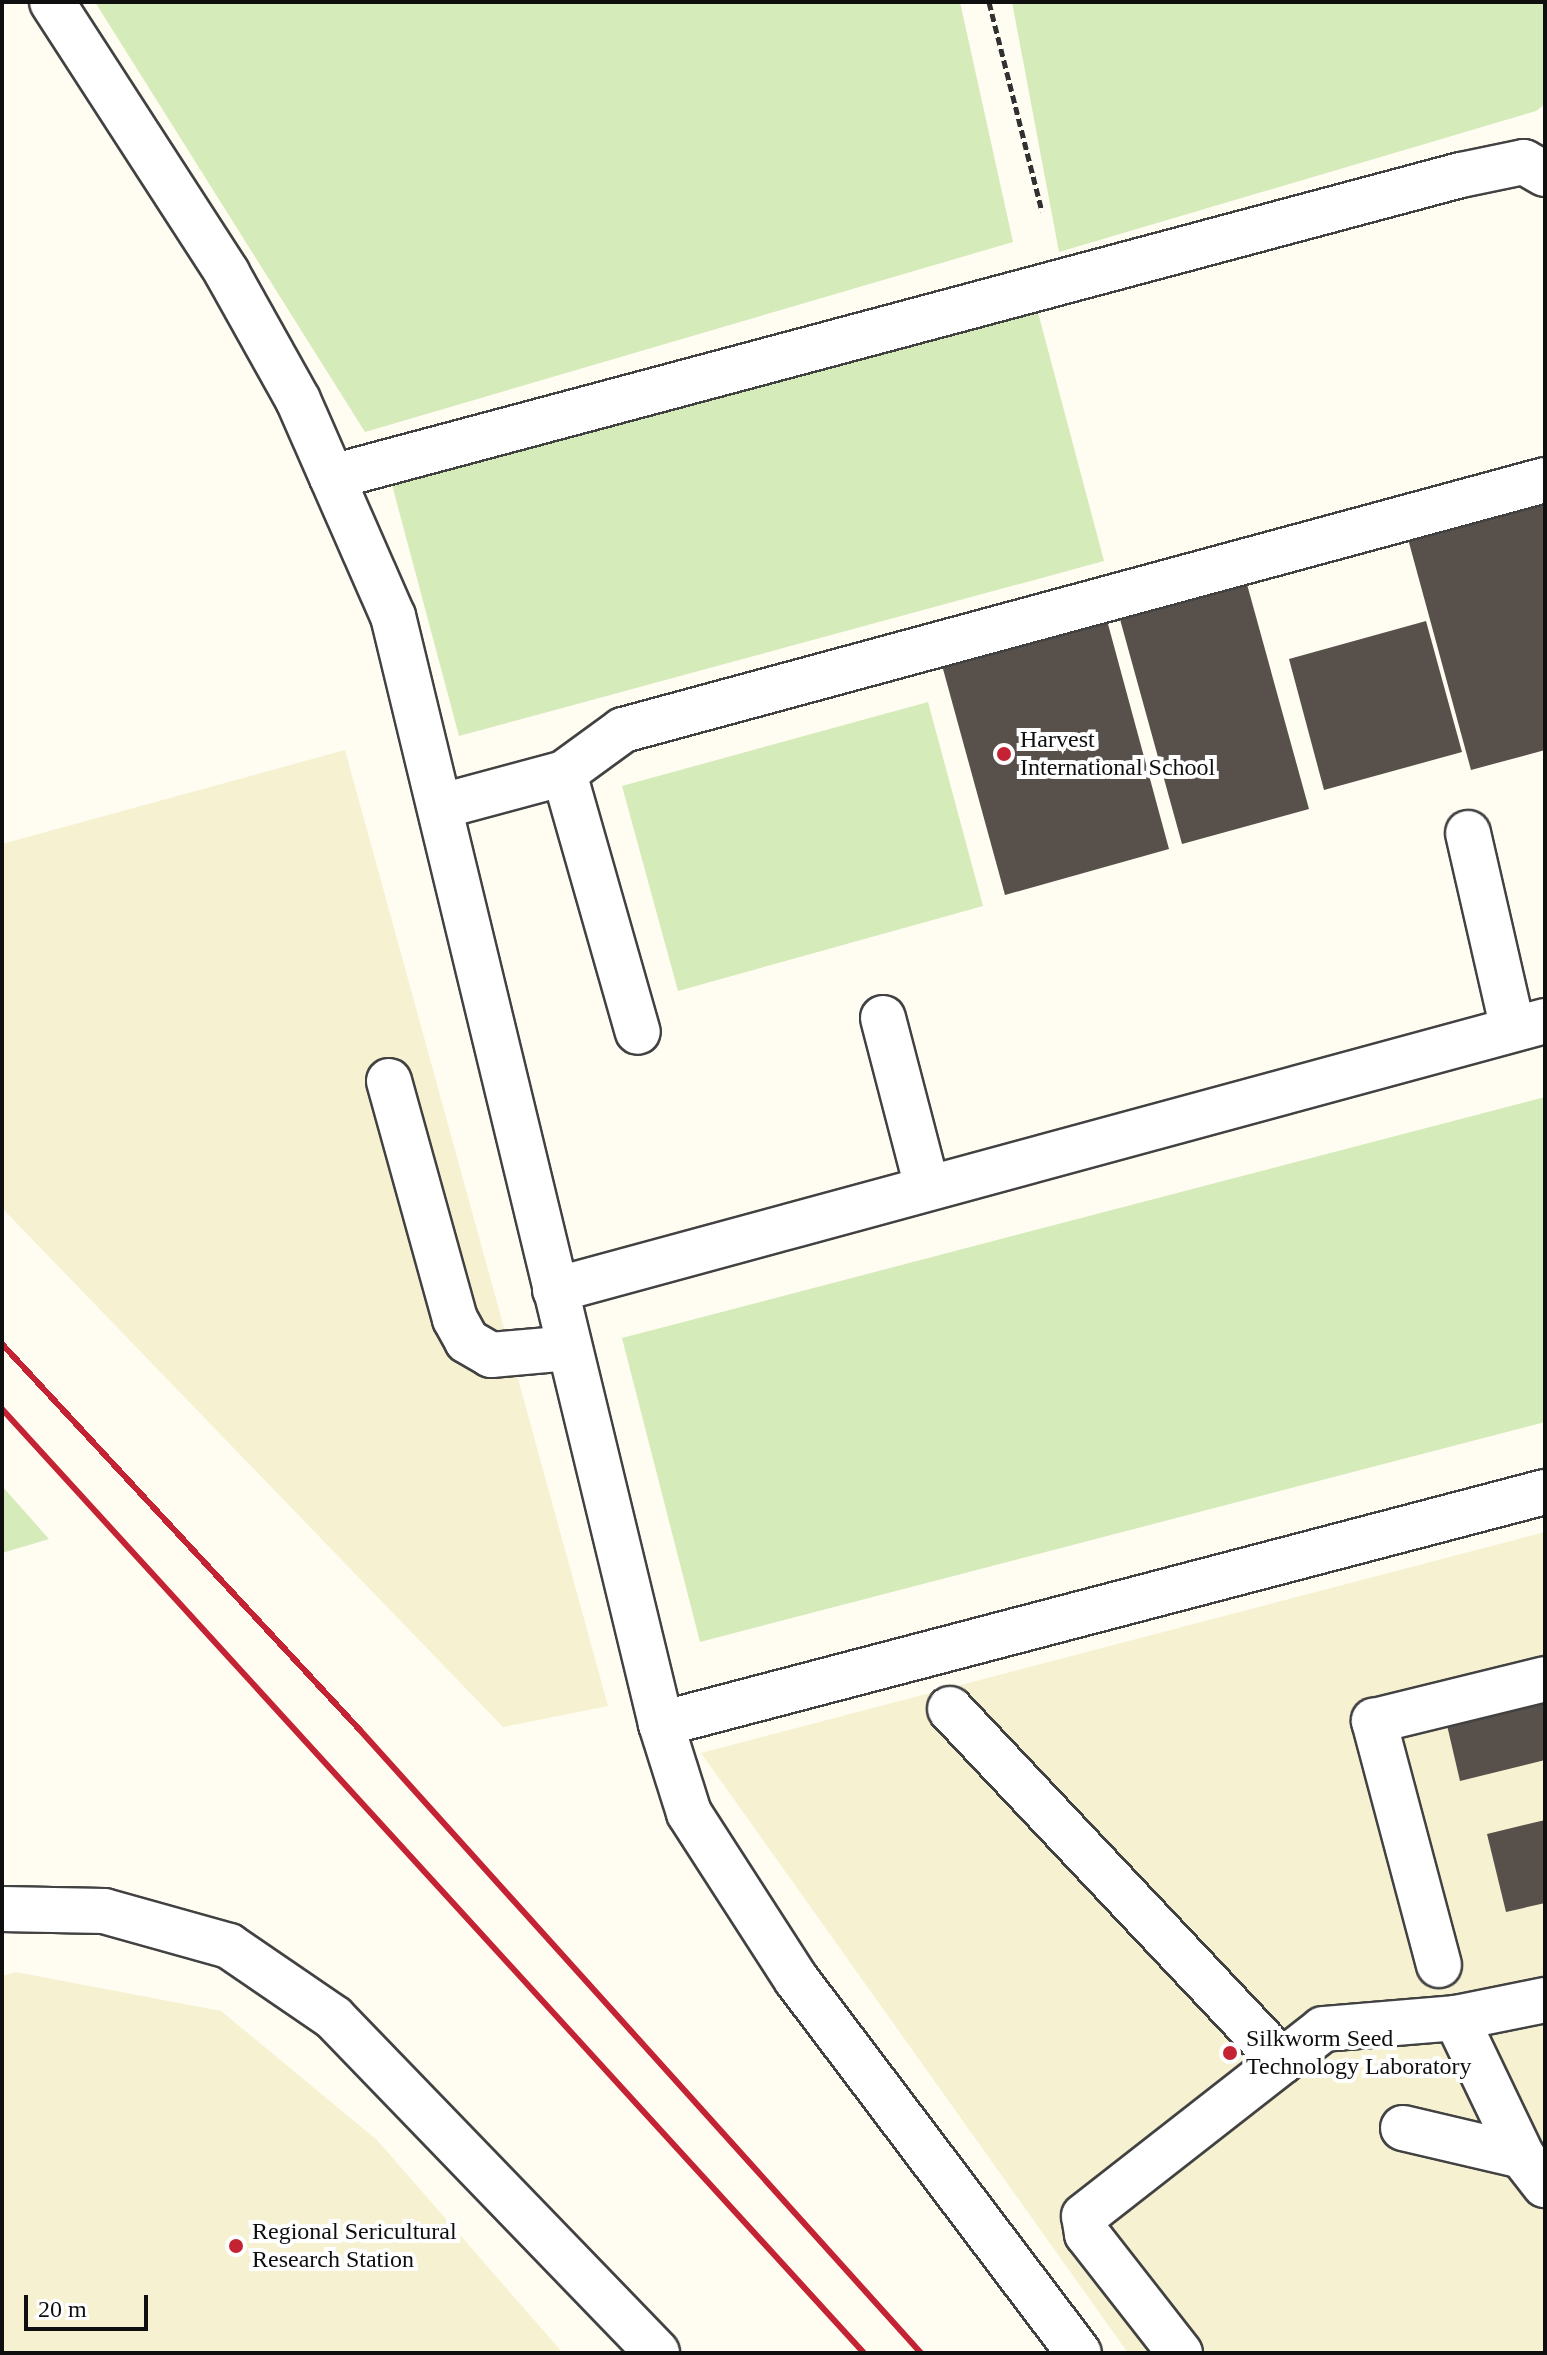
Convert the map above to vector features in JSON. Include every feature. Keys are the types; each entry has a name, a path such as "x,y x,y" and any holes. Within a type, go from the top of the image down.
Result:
{"street":[{"path":"52,2 227,273 298,400 393,616 442,806 661,1724 689,1813 796,1979 1079,2353"},
{"path":"332,477 1461,175 1524,162 1545,174"},
{"path":"442,806 564,773 623,730 1545,480"},
{"path":"564,773 638,1032"},
{"path":"555,1290 1529,1025 1468,833"},
{"path":"883,1018 927,1187"},
{"path":"389,1081 455,1319 467,1341 491,1355 569,1348"},
{"path":"661,1724 1545,1492"},
{"path":"1439,1965 1374,1721 1545,1679"},
{"path":"950,1709 1282,2061"},
{"path":"2,1909 104,1911 229,1946 334,2018 657,2353"},
{"path":"1180,2353 1087,2234 1084,2216 1323,2029 1456,2018 1545,2000"},
{"path":"1456,2018 1534,2170"},
{"path":"1403,2128 1534,2170"}],"path":[{"path":"989,2 1042,211"}],"shaded area":[{"path":"345,750 608,1706 503,1727 2,1208 2,844"},
{"name":"Silkworm Seed Technology Laboratory","path":"1545,1532 1545,2353 1128,2353 701,1753"},
{"name":"Regional Sericultural Research Station","path":"16,1972 221,2011 377,2140 563,2353 2,2353 2,1976"}],"green space":[{"path":"95,2 960,2 1013,242 365,432"},
{"path":"1012,2 1545,2 1545,104 1536,111 1059,252"},
{"path":"1036,305 1104,561 459,736 391,481"},
{"path":"928,702 983,906 678,991 622,786"},
{"path":"1545,1097 1545,1422 700,1642 622,1338"},
{"path":"2,1486 49,1539 2,1553"}],"building":[{"path":"1545,489 1545,750 1471,770 1405,528"},
{"path":"1245,577 1309,809 1182,844 1118,612"},
{"path":"1105,613 1169,849 1005,895 940,658"},
{"path":"1426,621 1462,752 1324,790 1289,659"},
{"path":"1545,1697 1545,1760 1460,1781 1446,1721"},
{"path":"1545,1820 1545,1903 1506,1912 1487,1834"}],"railway":[{"path":"2,1344 359,1729 921,2353"},
{"path":"2,1409 864,2353"}],"place":[{"name":"Harvest International School","path":"1004,754"},
{"name":"Silkworm Seed Technology Laboratory","path":"1230,2053"},
{"name":"Regional Sericultural Research Station","path":"236,2246"}]}
